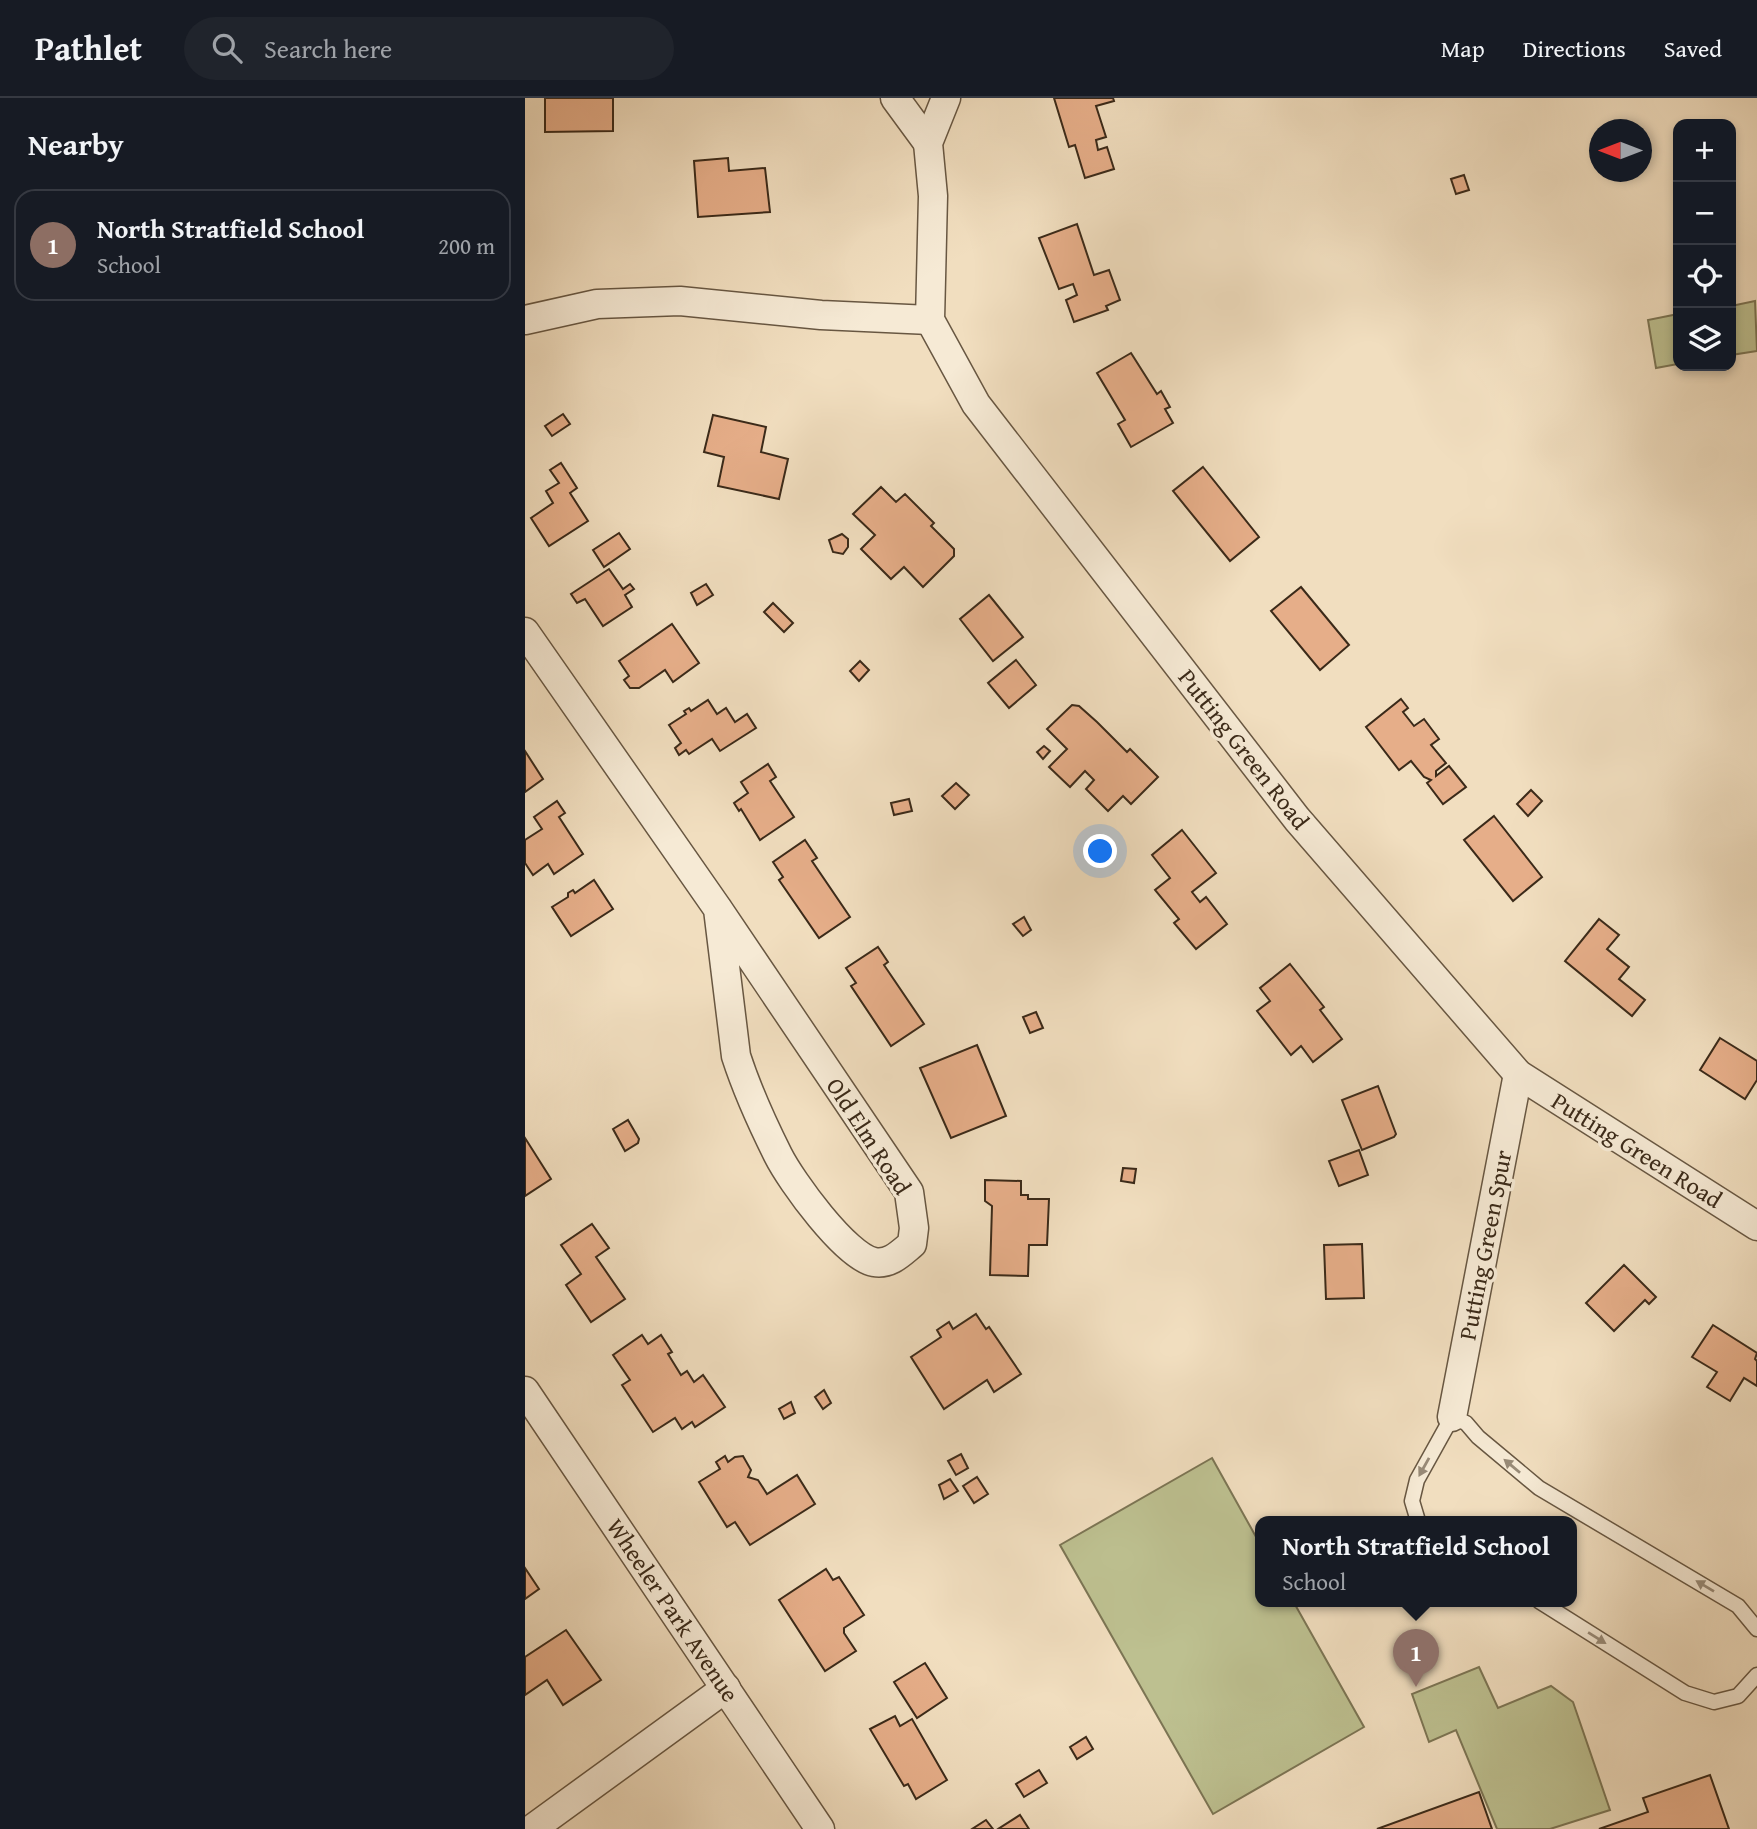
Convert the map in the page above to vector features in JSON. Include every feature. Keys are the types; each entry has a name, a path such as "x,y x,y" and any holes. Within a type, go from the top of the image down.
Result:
{"street":[{"path":"895,98 928,144"},
{"path":"525,320 597,304 680,301 821,316 930,320 933,196 928,144 946,98"},
{"name":"Putting Green Road","path":"930,320 976,404 1297,819 1518,1074 1757,1226"},
{"name":"Old Elm Road","path":"525,632 718,909 909,1192 914,1219 912,1244 892,1261 876,1263 860,1257 846,1245 828,1226 780,1158 743,1079 736,1056 718,909"},
{"name":"Putting Green Spur","path":"1452,1417 1518,1074"},
{"name":"Wheeler Park Avenue","path":"525,1391 820,1829"},
{"path":"532,1829 726,1688"}],"lane":[{"path":"1416,1516 1412,1501 1417,1480 1452,1417 1466,1423 1478,1437 1539,1488 1738,1606 1757,1629"},
{"path":"1549,1607 1685,1692 1714,1702 1738,1696 1757,1675"}],"green space":[{"path":"1755,301 1757,351 1736,354 1736,305"},
{"path":"1673,315 1673,365 1656,368 1648,320"},
{"path":"1212,1458 1255,1535 1255,1607 1296,1607 1364,1727 1213,1814 1060,1545"},
{"path":"1479,1667 1498,1708 1551,1686 1573,1702 1610,1810 1550,1829 1497,1829 1456,1730 1429,1742 1412,1694"}],"building":[{"path":"545,98 613,98 613,131 545,132"},
{"path":"1054,98 1113,98 1114,101 1096,106 1106,137 1096,140 1098,150 1107,147 1114,169 1085,178 1075,145 1069,147"},
{"path":"728,158 729,171 765,168 770,212 698,217 694,161"},
{"path":"1464,175 1469,190 1456,194 1451,179"},
{"path":"1077,224 1094,275 1109,270 1120,300 1106,306 1108,310 1074,322 1066,300 1077,295 1073,284 1059,289 1039,238"},
{"path":"1131,353 1157,394 1161,391 1170,407 1165,409 1173,423 1131,447 1118,424 1125,420 1097,373"},
{"path":"563,414 570,424 552,436 545,426"},
{"path":"713,415 766,427 761,452 788,459 779,499 718,486 724,457 704,452"},
{"path":"561,463 577,488 570,493 588,521 549,546 531,518 553,503 546,491 559,483 550,470"},
{"path":"1203,467 1259,537 1230,561 1173,491"},
{"path":"881,487 896,502 905,494 934,523 931,526 954,549 954,556 923,587 904,567 891,579 861,549 875,535 853,514"},
{"path":"619,533 630,549 604,567 593,550"},
{"path":"842,534 848,539 848,547 843,554 833,552 829,540"},
{"path":"609,569 623,589 630,584 634,589 625,595 632,607 603,626 585,599 577,603 571,594"},
{"path":"706,584 713,595 697,605 691,593"},
{"path":"1301,587 1349,645 1320,670 1271,611"},
{"path":"989,595 1023,637 993,661 960,619"},
{"path":"773,603 793,623 784,632 764,612"},
{"path":"672,624 699,663 673,682 665,670 639,688 630,688 624,680 629,676 619,661"},
{"path":"1016,660 1036,685 1009,708 988,683"},
{"path":"860,661 869,670 859,681 850,671"},
{"path":"1401,699 1408,708 1403,712 1414,726 1424,719 1439,739 1431,745 1446,763 1436,771 1436,776 1449,766 1466,787 1443,804 1427,783 1431,780 1424,777 1411,761 1399,770 1366,727"},
{"path":"708,700 717,714 726,708 735,722 747,714 756,728 720,751 712,739 689,754 686,750 679,755 675,748 681,743 669,725 686,714 684,711 689,708 691,711"},
{"path":"1072,705 1079,706 1127,752 1130,749 1158,777 1131,804 1123,796 1108,811 1086,789 1094,780 1085,771 1070,787 1049,767 1067,749 1047,729"},
{"path":"1044,746 1050,751 1043,759 1037,752"},
{"path":"525,751 543,779 525,792"},
{"path":"768,764 776,777 770,781 794,817 760,840 741,809 739,811 734,803 748,793 741,782"},
{"path":"956,783 969,795 955,809 942,796"},
{"path":"1531,790 1542,801 1528,816 1517,804"},
{"path":"909,799 912,811 894,815 891,803"},
{"path":"557,801 565,813 559,817 583,854 554,874 548,864 533,875 525,863 525,840 542,829 534,817"},
{"path":"1494,816 1542,877 1513,901 1464,840"},
{"path":"1182,830 1216,873 1192,892 1200,902 1206,897 1227,924 1196,949 1174,923 1179,919 1155,890 1170,878 1152,855"},
{"path":"805,840 817,858 812,861 850,917 819,938 779,880 783,877 773,862"},
{"path":"594,880 613,909 571,936 552,907 568,897 568,893 573,890 575,893"},
{"path":"1024,917 1031,930 1023,936 1013,924"},
{"path":"1599,919 1619,935 1607,949 1629,967 1619,979 1645,1000 1632,1016 1565,961"},
{"path":"878,947 888,962 884,965 924,1024 891,1046 851,986 856,983 846,968"},
{"path":"1290,964 1324,1007 1320,1010 1342,1039 1313,1062 1301,1046 1291,1055 1257,1011 1270,1001 1260,988"},
{"path":"1036,1012 1043,1028 1030,1033 1023,1017"},
{"path":"1720,1038 1757,1061 1757,1080 1745,1099 1700,1070"},
{"path":"977,1045 1006,1116 951,1138 920,1068"},
{"path":"1378,1086 1396,1134 1362,1150 1342,1100"},
{"path":"628,1120 639,1139 638,1143 625,1151 613,1129"},
{"path":"525,1138 551,1179 525,1196"},
{"path":"1359,1150 1368,1175 1339,1186 1329,1161"},
{"path":"1123,1168 1136,1169 1134,1183 1121,1181"},
{"path":"985,1180 1021,1181 1021,1195 1028,1195 1028,1199 1049,1199 1047,1245 1029,1245 1028,1276 990,1275 992,1206 985,1201"},
{"path":"592,1224 609,1248 596,1257 625,1299 591,1322 566,1285 581,1274 561,1245"},
{"path":"1362,1244 1364,1298 1326,1299 1324,1245"},
{"path":"1624,1265 1656,1297 1649,1304 1645,1300 1614,1331 1586,1303"},
{"path":"976,1314 986,1329 989,1327 1021,1374 994,1392 987,1380 944,1409 911,1357 941,1337 937,1330 949,1322 953,1329"},
{"path":"1713,1325 1757,1353 1757,1386 1744,1378 1730,1401 1707,1387 1717,1372 1692,1357"},
{"path":"642,1335 648,1344 661,1335 672,1352 668,1354 681,1375 687,1371 694,1382 703,1375 725,1407 695,1427 692,1422 682,1429 675,1418 653,1432 622,1385 630,1380 613,1355"},
{"path":"824,1390 831,1403 823,1409 815,1397"},
{"path":"791,1402 795,1413 784,1419 779,1409"},
{"path":"961,1454 968,1468 956,1475 948,1461"},
{"path":"725,1456 728,1462 743,1456 751,1470 748,1477 758,1480 767,1494 797,1475 815,1504 750,1545 735,1522 727,1527 699,1482 720,1469 716,1462"},
{"path":"977,1477 988,1494 974,1503 963,1486"},
{"path":"950,1479 958,1491 944,1499 939,1485"},
{"path":"525,1568 539,1589 525,1599"},
{"path":"826,1569 833,1580 839,1577 864,1615 844,1628 844,1633 856,1651 825,1671 779,1600"},
{"path":"566,1630 601,1680 563,1705 547,1680 525,1695 525,1657"},
{"path":"925,1663 947,1698 917,1718 894,1682"},
{"path":"895,1716 900,1726 912,1719 947,1780 916,1799 908,1784 904,1786 870,1729"},
{"path":"1086,1737 1093,1749 1077,1759 1070,1747"},
{"path":"1039,1770 1047,1783 1024,1797 1016,1784"},
{"path":"1710,1775 1729,1829 1599,1829 1648,1812 1643,1798"},
{"path":"1479,1792 1492,1829 1377,1829"},
{"path":"1020,1815 1029,1829 998,1829"},
{"path":"986,1820 993,1829 972,1829"}],"place":[{"name":"North Stratfield School","path":"1416,1687"}]}
